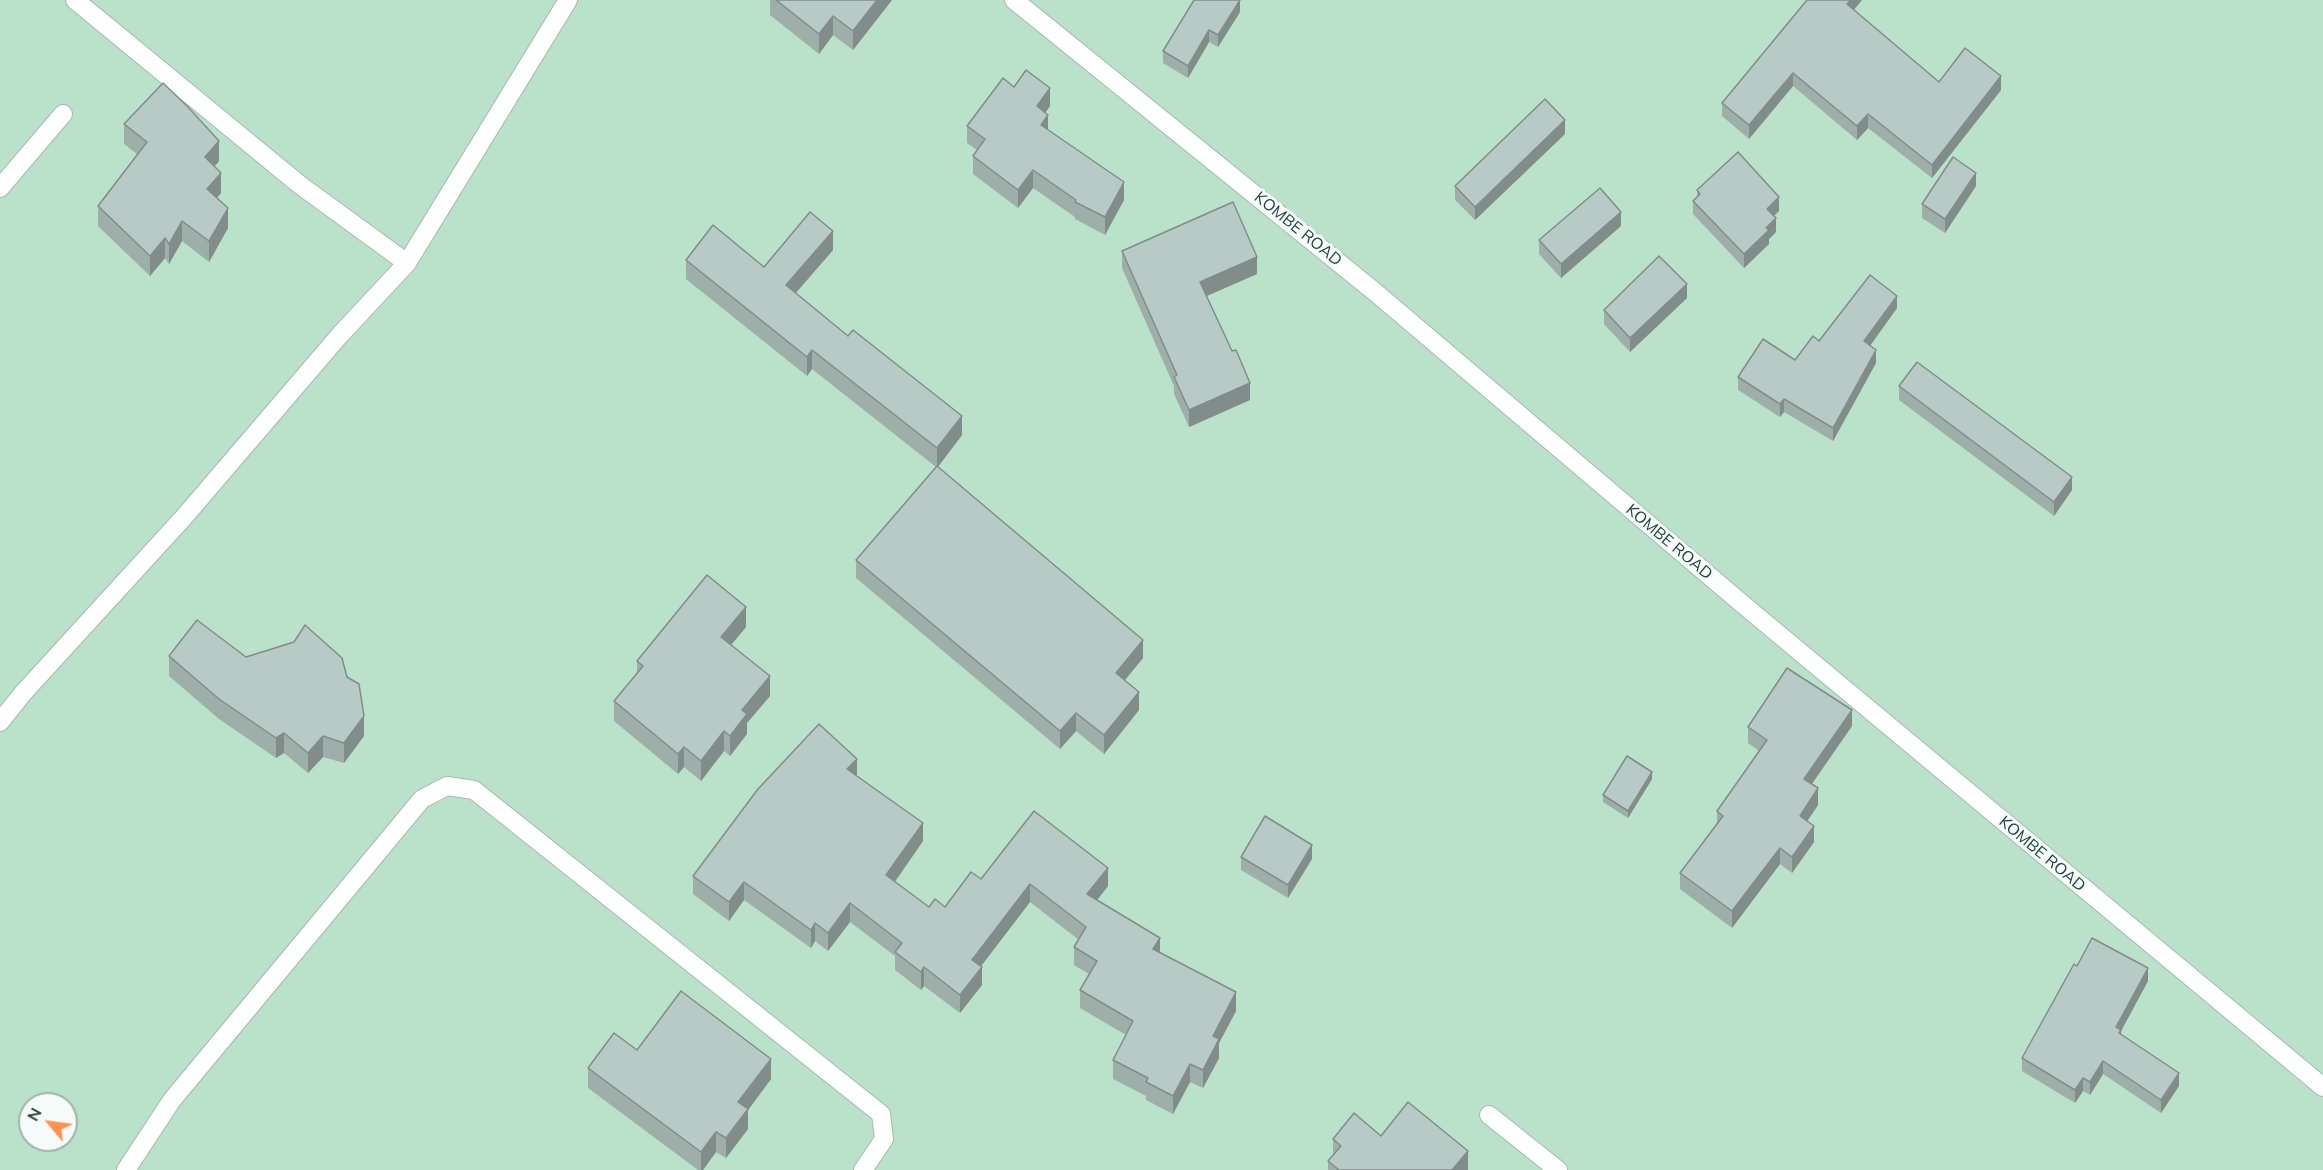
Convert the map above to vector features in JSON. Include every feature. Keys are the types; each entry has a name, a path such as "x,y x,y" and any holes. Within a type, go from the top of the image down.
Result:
{"street":[{"path":"75,0 300,185 407,263"},
{"path":"0,722 24,692 184,517 339,336 407,263 568,0"},
{"name":"KOMBE ROAD","path":"1014,0 1375,292 1737,600 2323,1087"},
{"path":"0,188 63,114"},
{"path":"126,1170 172,1100 422,799 447,786 474,790 881,1114 884,1139 863,1170"},
{"path":"1489,1115 1558,1170"}],"green space":[{"path":"0,0 2323,0 2323,1170 0,1170"}],"building":[{"path":"776,0 877,0 853,31 833,16 819,34"},
{"path":"1194,0 1240,0 1218,35 1209,30 1188,66 1163,51"},
{"path":"1807,0 1851,0 1847,4 1939,82 1965,48 2001,76 1932,165 1868,114 1857,126 1793,73 1749,125 1722,103"},
{"path":"1026,70 1050,88 1037,106 1048,115 1041,125 1124,182 1105,217 1075,202 1076,200 1033,170 1018,190 973,156 985,139 967,126 1003,78 1014,87"},
{"path":"163,83 219,141 205,157 221,173 207,189 228,208 209,241 182,221 169,244 165,238 150,256 98,206 147,142 124,124"},
{"path":"1545,99 1565,120 1475,207 1455,186"},
{"path":"1738,152 1779,197 1767,209 1776,218 1766,228 1769,230 1744,254 1693,201 1700,194 1697,190"},
{"path":"1953,157 1976,173 1945,219 1922,204"},
{"path":"1600,188 1621,212 1561,264 1539,240"},
{"path":"1233,202 1257,257 1200,282 1232,351 1236,350 1250,383 1189,410 1174,377 1177,375 1122,251"},
{"path":"810,212 833,231 786,285 848,336 853,330 962,416 937,448 812,350 807,357 686,260 713,225 764,267"},
{"path":"1659,256 1687,284 1630,338 1604,310"},
{"path":"1870,275 1897,296 1864,341 1876,350 1833,428 1784,399 1780,404 1738,377 1763,339 1795,360 1813,336 1819,341"},
{"path":"1917,362 2072,477 2054,502 1899,386"},
{"path":"937,466 1143,640 1116,673 1139,692 1104,735 1076,713 1060,731 856,560"},
{"path":"707,575 746,607 721,637 770,676 742,710 747,714 730,736 724,731 701,761 684,747 678,754 614,701 643,666 637,661"},
{"path":"197,620 246,657 294,642 305,625 342,658 347,677 359,684 364,716 344,743 323,736 308,753 284,733 276,738 219,699 169,656"},
{"path":"1787,668 1852,710 1804,779 1818,788 1800,816 1814,826 1792,857 1780,848 1732,911 1680,873 1723,816 1717,811 1767,740 1748,727"},
{"path":"819,724 857,759 847,769 923,823 886,875 929,907 935,899 945,907 971,872 981,879 1034,811 1108,868 1087,894 1160,938 1153,949 1236,992 1213,1036 1219,1039 1203,1070 1190,1064 1173,1096 1146,1082 1148,1078 1113,1060 1133,1021 1080,990 1097,961 1074,947 1086,927 1030,884 972,960 982,967 960,995 924,967 921,972 895,952 902,943 850,903 828,933 815,923 811,930 744,882 729,902 693,876 758,789"},
{"path":"1627,756 1652,772 1628,811 1603,795"},
{"path":"1265,816 1312,845 1288,885 1241,857"},
{"path":"2092,938 2148,968 2116,1027 2121,1030 2119,1033 2179,1073 2161,1100 2103,1061 2090,1082 2083,1078 2075,1090 2022,1058 2074,964 2077,966"},
{"path":"681,991 771,1059 738,1102 748,1109 726,1138 716,1132 701,1152 588,1068 614,1033 637,1050"},
{"path":"1408,1102 1468,1151 1452,1170 1339,1170 1328,1161 1341,1146 1333,1139 1354,1113 1381,1136"}]}
